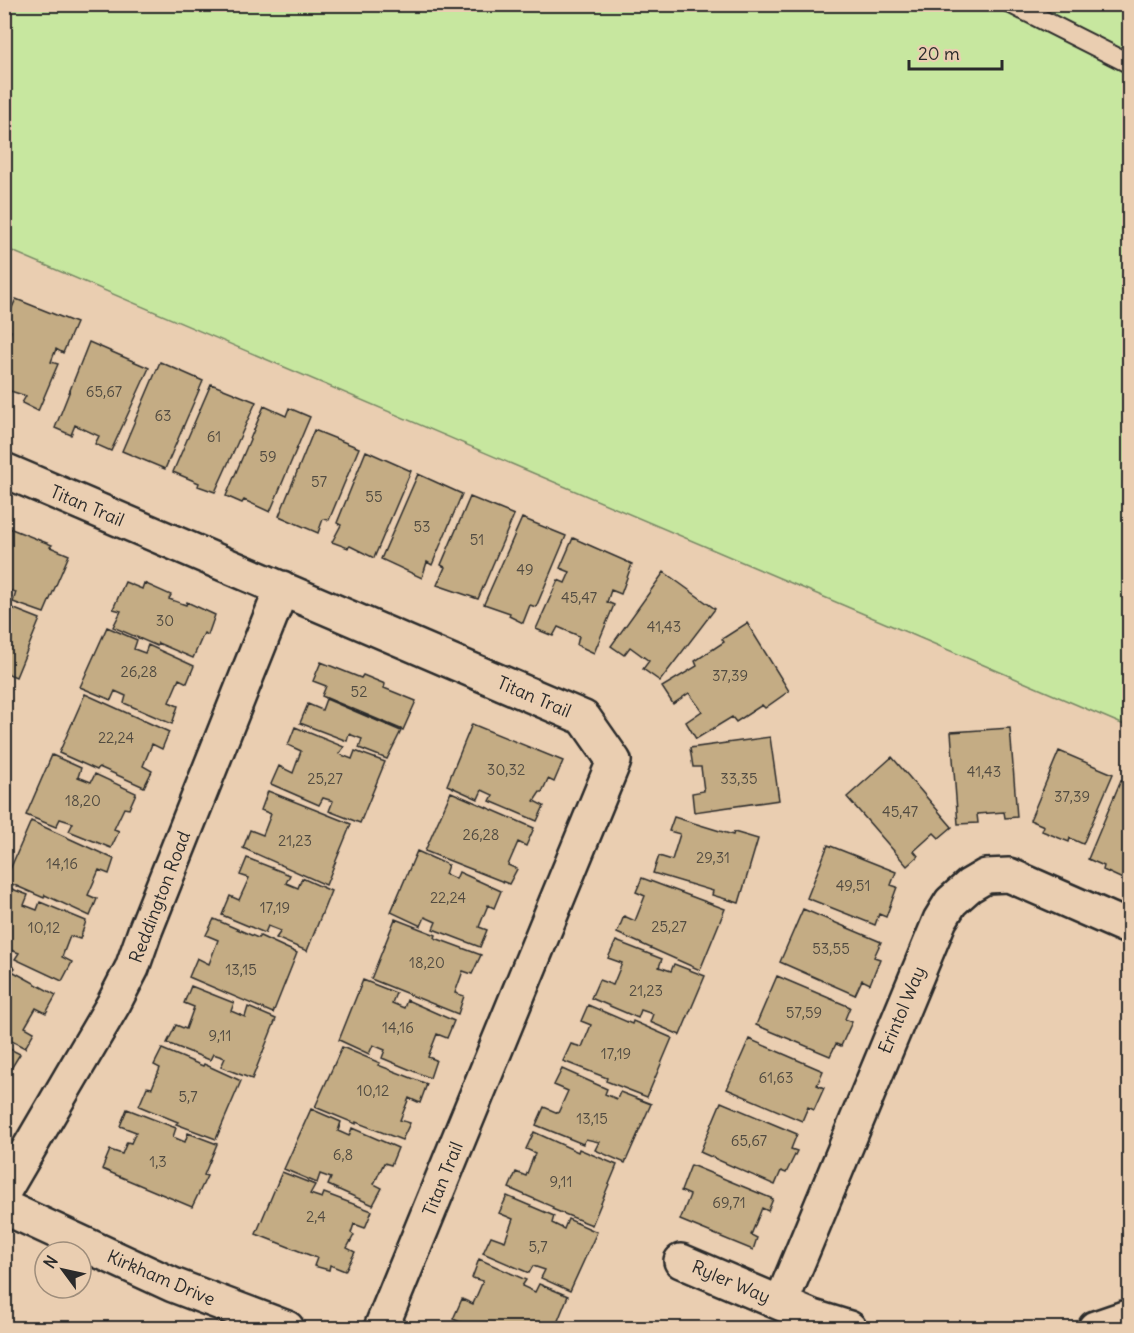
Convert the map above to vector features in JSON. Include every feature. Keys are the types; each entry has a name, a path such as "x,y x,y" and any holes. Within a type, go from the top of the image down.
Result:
{"street":[{"name":"Titan Trail","path":"4,470 584,718 614,761 381,1329"},
{"name":"Reddington Road","path":"4,1191 114,1003 132,968 282,588"},
{"name":"Erintol Way","path":"781,1303 940,920 951,902 969,886 986,876 1009,875 1130,927"},
{"name":"Kirkham Drive","path":"4,1208 173,1285 287,1329"},
{"name":"Ryler Way","path":"681,1262 813,1317 849,1329"},
{"path":"1095,1329 1130,1316"}],"lane":[{"path":"1011,4 1130,64"}],"green space":[{"path":"5,5 1129,5 1129,727 5,248"}],"building":[{"path":"16,299 76,323 63,353 56,349 51,362 58,364 38,411 22,403 26,396 4,389 4,343 7,344 11,331 4,329 4,325"},
{"path":"89,342 149,368 111,451 95,444 99,436 75,425 71,435 55,428"},
{"path":"160,362 203,381 165,469 122,451"},
{"path":"211,384 256,402 215,492 198,486 199,483 173,472"},
{"path":"264,406 286,416 289,408 310,417 270,512 244,500 242,503 226,496"},
{"path":"314,430 359,448 329,520 323,519 318,533 279,516"},
{"path":"366,451 411,471 374,558 350,546 348,548 332,542 341,525 337,523"},
{"path":"418,474 462,494 432,565 427,562 422,578 381,559"},
{"path":"470,497 514,515 478,599 437,585 445,567 441,565"},
{"path":"522,518 566,536 536,607 530,605 523,623 509,616 510,613 484,604"},
{"path":"4,526 52,545 50,547 69,555 44,613 13,602 16,592 4,589"},
{"path":"573,538 632,564 621,594 611,590 607,602 614,605 594,653 577,645 579,636 558,627 553,636 536,629 558,580 565,583 570,572 560,568"},
{"path":"664,572 715,609 660,681 643,669 649,661 630,647 624,655 611,646"},
{"path":"125,582 142,589 144,583 171,595 169,599 186,605 187,602 215,615 208,635 204,633 193,658 158,643 157,646 113,627 121,611 113,609"},
{"path":"12,608 40,619 16,677 4,672 4,613 9,614"},
{"path":"747,623 789,691 765,708 762,705 736,722 732,717 696,739 686,722 702,711 689,693 673,704 662,687 697,666 695,661 724,642 722,639"},
{"path":"107,627 137,640 134,649 145,653 148,645 194,666 187,683 179,679 169,702 178,706 172,724 124,703 126,696 115,691 111,700 80,687"},
{"path":"321,662 361,678 363,675 385,684 384,688 416,701 403,730 322,696 326,686 313,681"},
{"path":"85,694 169,732 162,749 152,744 143,766 152,771 144,787 99,767 97,770 59,753"},
{"path":"326,699 401,731 387,759 359,748 362,739 349,734 347,741 300,723 308,704 322,710"},
{"path":"472,724 563,761 554,782 548,779 542,792 534,801 544,806 537,821 490,801 493,795 482,790 478,799 447,785"},
{"path":"295,727 344,747 339,754 352,759 355,751 385,762 360,823 329,811 333,801 323,798 319,805 271,784 279,766 293,773 301,751 288,745"},
{"path":"1010,728 1017,817 1005,818 1004,812 977,814 978,823 958,824 951,732"},
{"path":"770,737 779,800 694,812 692,793 704,791 701,767 693,767 690,748"},
{"path":"1059,751 1113,774 1083,844 1070,838 1069,842 1042,831 1044,826 1030,820"},
{"path":"52,755 81,768 78,777 91,782 95,774 136,793 129,809 124,808 114,829 119,831 111,848 69,831 73,823 60,819 56,827 26,815"},
{"path":"892,757 952,827 939,838 934,833 914,851 918,856 907,866 847,797"},
{"path":"1121,780 1130,784 1130,876 1127,881 1103,870 1104,866 1088,859"},
{"path":"268,791 351,824 326,885 243,848 250,830 263,835 271,814 261,810"},
{"path":"451,792 534,828 526,846 518,842 508,865 517,869 509,884 425,851"},
{"path":"674,817 733,835 734,832 758,839 739,903 712,895 713,891 653,873 659,856 672,860 680,834 669,831"},
{"path":"31,821 114,859 109,874 99,870 88,895 97,899 90,916 45,895 44,898 5,881"},
{"path":"828,845 896,872 891,885 897,887 886,917 879,914 875,925 807,898"},
{"path":"417,851 448,865 445,874 456,879 459,872 501,891 494,908 488,905 479,927 487,930 480,947 433,929 436,922 425,917 421,926 391,912"},
{"path":"247,858 290,875 286,883 298,888 302,878 331,891 307,951 276,938 281,931 268,926 265,933 222,915 230,896 239,900 249,878 240,875"},
{"path":"642,878 725,909 700,970 617,933 624,916 635,921 645,896 636,892"},
{"path":"4,886 28,895 24,905 37,910 40,902 86,921 80,939 70,936 62,957 72,962 62,981 15,959 19,953 8,949 4,957"},
{"path":"803,909 881,942 874,957 880,959 870,984 862,980 855,995 780,962"},
{"path":"214,919 297,953 273,1013 189,977 197,958 209,964 218,940 206,935"},
{"path":"395,919 436,935 435,938 481,955 472,974 463,971 455,993 464,996 458,1014 371,979"},
{"path":"616,941 662,959 659,967 671,971 674,964 705,976 680,1035 650,1022 653,1014 641,1010 638,1018 591,998 599,980 613,985 622,963 608,958"},
{"path":"4,963 15,968 12,971 56,995 46,1013 36,1008 25,1027 34,1032 25,1048 4,1037"},
{"path":"777,976 850,1007 845,1019 852,1022 841,1046 836,1044 830,1056 756,1025"},
{"path":"363,980 396,993 392,1003 404,1008 407,1000 454,1021 447,1038 437,1034 428,1057 436,1060 430,1078 382,1058 385,1050 373,1045 369,1054 339,1040"},
{"path":"191,986 234,1003 231,1011 245,1017 248,1007 276,1019 252,1079 221,1067 225,1058 213,1054 210,1060 167,1043 176,1025 186,1029 194,1007 184,1003"},
{"path":"588,1005 672,1038 647,1097 563,1061 571,1044 582,1047 591,1025 581,1021"},
{"path":"749,1039 823,1071 817,1085 824,1088 814,1110 808,1107 802,1121 727,1089"},
{"path":"4,1046 20,1054 9,1072 4,1069"},
{"path":"342,1047 380,1063 378,1065 427,1084 420,1103 409,1098 400,1120 410,1123 402,1140 315,1107"},
{"path":"162,1049 203,1066 204,1064 241,1081 216,1139 176,1124 178,1122 139,1106 147,1087 152,1088 160,1068 154,1065"},
{"path":"562,1069 607,1089 605,1094 617,1099 620,1092 651,1104 625,1163 595,1150 599,1142 586,1139 583,1144 536,1125 544,1107 558,1113 568,1091 554,1085"},
{"path":"721,1102 797,1134 791,1149 797,1151 786,1173 781,1171 775,1185 700,1152"},
{"path":"127,1109 176,1128 173,1137 185,1142 188,1133 217,1144 204,1175 207,1176 192,1207 102,1169 110,1150 122,1154 127,1142 131,1143 136,1132 120,1126"},
{"path":"311,1109 341,1122 338,1131 349,1136 352,1128 398,1148 391,1165 384,1163 374,1184 382,1188 373,1205 328,1185 331,1178 320,1174 317,1183 284,1169"},
{"path":"534,1132 578,1152 579,1149 617,1165 592,1225 509,1188 516,1172 526,1176 535,1153 526,1149"},
{"path":"691,1165 773,1199 768,1211 762,1208 751,1235 757,1238 753,1250 680,1220 690,1195 681,1191"},
{"path":"282,1172 315,1185 310,1194 322,1198 324,1193 372,1211 365,1228 354,1224 351,1233 354,1235 347,1248 355,1252 345,1271 330,1265 329,1270 314,1266 317,1258 256,1234"},
{"path":"507,1196 554,1216 552,1223 564,1229 568,1219 597,1232 570,1291 541,1278 545,1270 533,1266 529,1273 483,1253 491,1236 505,1241 513,1219 499,1213"},
{"path":"479,1259 526,1280 522,1286 535,1292 539,1284 568,1296 555,1328 467,1328 468,1325 453,1319 462,1299 473,1304 483,1281 472,1278"}]}
